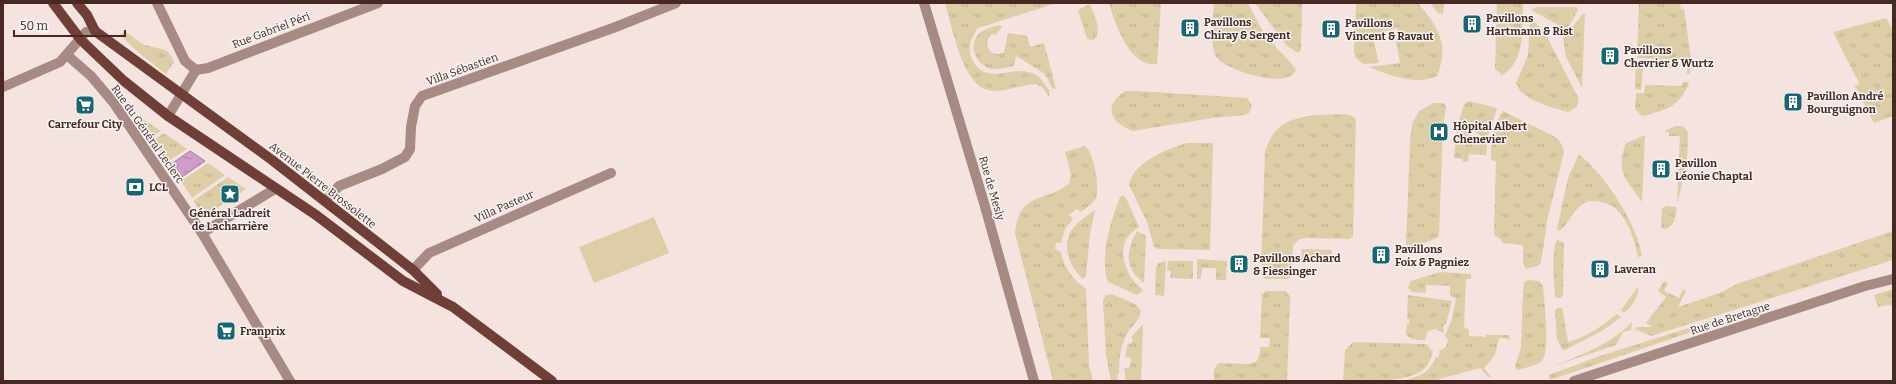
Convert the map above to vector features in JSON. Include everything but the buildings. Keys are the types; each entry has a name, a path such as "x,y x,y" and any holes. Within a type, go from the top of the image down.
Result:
{"main road":[{"name":"Rue du Général Leclerc","path":"53,3 81,40 124,81 168,116"},
{"path":"77,3 87,15 95,31 182,93"},
{"name":"Avenue Pierre Brossolette","path":"182,93 325,201 413,270 444,302"},
{"name":"Avenue Pierre Brossolette","path":"168,116 316,215 403,281 444,302 552,381"}],"street":[{"path":"158,3 185,61 196,70 168,116"},
{"name":"Rue Gabriel Péri","path":"196,70 208,68 378,3"},
{"name":"Villa Sébastien","path":"325,201 339,186 382,169 405,157 410,149 411,127 415,106 422,96 613,28 676,3"},
{"name":"Rue de Mesly","path":"924,3 984,203 1034,381"},
{"path":"3,87 60,62 81,40 86,32 95,31"},
{"name":"Rue du Général Leclerc","path":"68,55 91,76 113,102 202,233 290,381"},
{"name":"Villa Pasteur","path":"413,270 429,253 611,173"},
{"path":"202,233 275,189"},
{"name":"Rue de Bretagne","path":"1574,381 1865,286 1893,279"}],"green space":[{"path":"945,3 1057,3 978,28 972,38 970,46 971,57 976,66 983,71 990,74 1024,71 1035,74 1049,90 1049,97 1043,88 1037,84 1000,91 988,90 979,85 971,77 959,53"},
{"path":"1109,3 1161,3 1157,64 1147,63 1139,59 1131,52 1119,32"},
{"path":"1214,3 1248,3 1265,34 1296,70 1291,76 1270,78 1245,73 1223,63 1217,58 1212,39"},
{"path":"1255,3 1302,3 1301,50 1298,53 1286,45"},
{"path":"1356,3 1418,3 1431,20 1440,36 1442,54 1441,65 1437,76 1429,79 1412,80 1394,76 1369,67 1400,63 1396,41 1397,28 1372,35 1379,63 1364,64 1358,60 1354,51"},
{"path":"1430,3 1444,3 1443,14 1438,13"},
{"path":"1497,3 1523,3 1522,32 1519,53 1510,69 1502,75 1495,69"},
{"path":"1639,3 1680,4 1681,9 1684,9 1691,59 1690,74 1687,74 1687,60 1637,58"},
{"path":"1090,4 1098,28 1097,36 1094,40 1087,39 1078,10"},
{"path":"1536,7 1577,7 1578,10 1569,26 1564,28 1531,10"},
{"path":"1583,14 1585,14 1582,88 1566,57 1563,38"},
{"path":"1530,18 1544,31 1579,99 1577,107 1568,112 1550,107 1531,99 1520,91 1516,83 1528,55"},
{"path":"1886,18 1893,30 1893,116 1874,123 1855,86 1859,84 1858,81 1833,32"},
{"path":"1000,25 1002,27 995,35 992,34 988,39 987,47 992,53 999,54 1004,52 1008,33 1027,36 1030,47 1044,43 1056,89 1052,88 1045,74 1016,56 1014,66 1001,69 988,68 979,61 974,51 974,41 984,30"},
{"path":"125,31 143,44 165,50 171,56 174,62 166,74 139,53 120,35"},
{"path":"1636,62 1678,63 1678,68 1643,67 1641,90 1635,89"},
{"path":"1683,82 1689,82 1686,90 1682,97 1671,106 1658,112 1642,116 1635,109 1636,93 1644,93 1645,85 1682,86"},
{"path":"1125,91 1247,98 1252,106 1249,113 1244,115 1212,118 1133,131 1125,128 1115,119 1112,114 1114,102"},
{"path":"1469,101 1497,108 1487,140 1459,121 1464,104"},
{"path":"1434,103 1444,103 1446,107 1443,126 1439,235 1437,238 1410,249 1406,244 1412,124 1419,111"},
{"path":"1503,111 1557,138 1562,145 1564,152 1547,221 1541,263 1537,266 1526,269 1523,263 1523,245 1502,243 1501,239 1494,235 1496,161 1491,160 1491,147 1497,122"},
{"path":"1346,114 1356,119 1353,236 1350,239 1300,239 1293,245 1291,276 1288,279 1265,279 1261,274 1265,151 1270,139 1281,126 1289,121 1308,116"},
{"path":"140,117 161,131 151,138 138,118"},
{"path":"1457,126 1487,145 1486,155 1469,154 1468,162 1463,162 1463,159 1454,158"},
{"path":"1676,126 1682,126 1687,130 1688,134 1687,163 1677,204 1680,136 1669,136 1669,132 1665,132 1666,130"},
{"path":"164,133 187,149 167,162 153,141"},
{"path":"1645,135 1642,202 1624,175 1622,161 1626,143"},
{"path":"1187,143 1213,143 1210,250 1158,249 1154,247 1147,222 1129,185 1132,177 1144,163 1161,153"},
{"path":"1085,146 1094,163 1097,180 1097,195 1094,202 1081,212 1077,209 1069,215 1073,219 1065,229 1061,243 1056,243 1055,249 1061,252 1064,263 1073,277 1086,289 1089,365 1093,381 1053,381 1015,233 1017,220 1021,211 1027,204 1069,184 1071,174 1065,152"},
{"path":"1580,155 1600,175 1619,201 1634,229 1642,256 1638,257 1631,232 1622,215 1609,204 1594,201 1585,203 1576,210 1562,229 1559,231 1557,229 1568,178 1578,156"},
{"path":"208,163 225,175 192,198 181,181"},
{"path":"228,177 246,189 237,195 231,187 223,194 229,200 204,216 193,201"},
{"path":"1123,196 1126,198 1139,227 1127,238 1123,250 1123,257 1128,272 1143,291 1137,295 1108,282 1106,272 1105,250 1107,239 1120,197"},
{"path":"1666,206 1677,207 1672,224 1668,228 1664,229 1661,227 1662,209"},
{"path":"1095,210 1090,234 1086,276 1083,279 1075,270 1069,258 1067,252 1068,239 1074,226"},
{"path":"654,217 669,253 594,283 579,247"},
{"path":"1137,231 1146,236 1144,283 1133,271 1129,259 1129,252 1133,238"},
{"path":"1893,231 1893,260 1651,336 1635,329 1637,327 1652,327 1646,323 1666,297 1658,291 1664,281 1668,283 1664,291 1679,298 1683,289 1686,291 1678,307 1720,293 1737,284"},
{"path":"1557,240 1563,242 1564,244 1563,295 1561,298 1556,298 1554,282 1553,259"},
{"path":"1302,249 1332,250 1331,261 1301,260"},
{"path":"1197,259 1227,261 1226,280 1216,280 1216,268 1202,268 1201,279 1197,279"},
{"path":"1166,261 1164,296 1155,295 1156,268 1158,263"},
{"path":"1168,261 1193,261 1193,279 1170,278 1171,271 1167,270"},
{"path":"1440,272 1471,274 1471,279 1466,279 1464,328 1469,329 1469,336 1486,337 1486,335 1508,335 1510,337 1510,339 1499,338 1495,355 1484,368 1491,377 1488,377 1480,368 1439,379 1440,381 1402,381 1419,376 1427,371 1436,357 1438,358 1440,353 1438,352 1446,347 1448,340 1445,335 1452,319 1456,298 1450,296 1450,286 1426,285 1426,293 1412,292 1408,288 1411,281"},
{"path":"1528,280 1539,281 1543,286 1546,349 1541,362 1533,366 1517,370 1515,366 1521,348 1523,289 1524,283"},
{"path":"1638,287 1638,294 1636,298 1632,305 1624,313 1621,310"},
{"path":"1893,289 1893,306 1888,305 1878,307 1874,295"},
{"path":"1266,291 1286,291 1290,297 1287,381 1214,381 1214,369 1219,363 1250,364 1257,361 1260,353 1260,347 1269,347 1270,338 1260,338 1262,295"},
{"path":"1112,294 1135,304 1141,310 1139,317 1127,334 1121,349 1119,374 1117,375 1118,380 1120,381 1111,381 1106,355 1103,300 1106,295"},
{"path":"1408,295 1452,301 1446,324 1444,324 1443,333 1435,329 1428,331 1425,340 1414,340 1406,334 1407,324 1409,324 1409,319 1407,319"},
{"path":"1557,308 1562,308 1563,311 1568,342 1594,331 1617,314 1621,317 1602,331 1563,351 1557,339 1555,311"},
{"path":"1714,320 1715,324 1550,380 1549,375 1600,356"},
{"path":"1632,322 1631,330 1623,332 1616,345 1548,368 1593,350 1614,337"},
{"path":"1143,324 1141,381 1126,381 1124,368 1130,367 1131,358 1125,357 1128,343 1131,344 1133,339 1131,337"},
{"path":"1353,342 1426,344 1433,352 1427,366 1420,372 1411,376 1400,379 1375,381 1343,381 1345,350"}],"water":[{"path":"190,151 205,161 179,179 170,165"}],"place":[{"name":"Pavillons Hartmann & Rist","path":"1472,24"},
{"name":"Pavillons Chiray & Sergent","path":"1190,28"},
{"name":"Pavillons Vincent & Ravaut","path":"1331,29"},
{"name":"Pavillons Chevrier & Wurtz","path":"1610,56"},
{"name":"Pavillon André Bourguignon","path":"1793,102"},
{"name":"Carrefour City","path":"85,105"},
{"name":"Hôpital Albert Chenevier","path":"1439,132"},
{"name":"Pavillon Léonie Chaptal","path":"1661,169"},
{"name":"LCL","path":"135,187"},
{"name":"Général Ladreit de Lacharrière","path":"230,194"},
{"name":"Pavillons Foix & Pagniez","path":"1381,255"},
{"name":"Pavillons Achard & Fiessinger","path":"1239,264"},
{"name":"Laveran","path":"1600,269"},
{"name":"Franprix","path":"226,331"}]}
